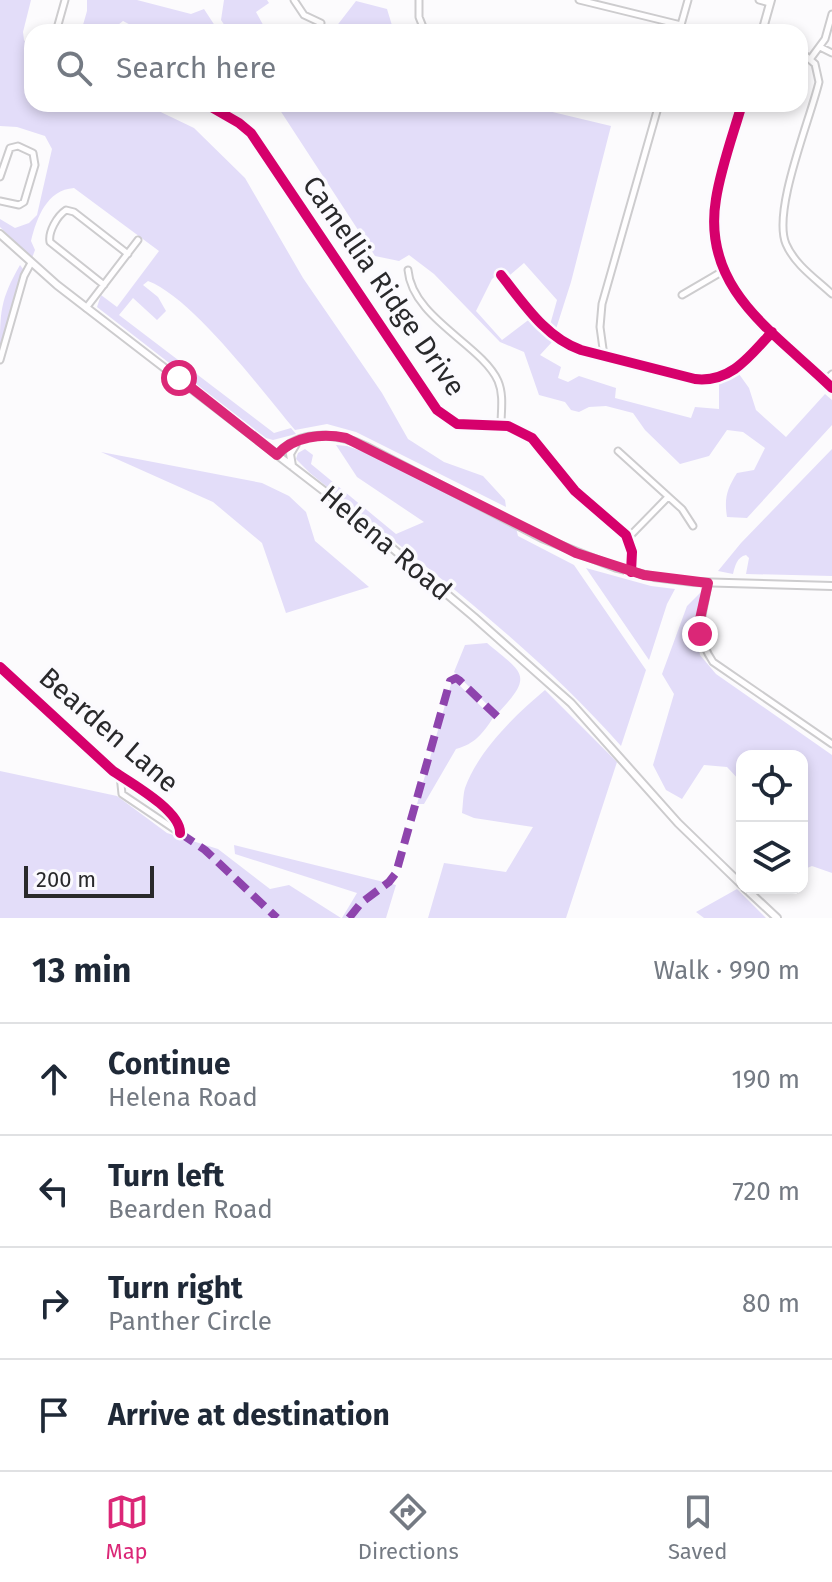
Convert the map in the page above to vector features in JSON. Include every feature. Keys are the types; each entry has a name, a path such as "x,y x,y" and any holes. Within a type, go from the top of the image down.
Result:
{"main road":[{"path":"764,24 770,2"},
{"path":"740,112 716,199 714,238 723,271 742,303 832,388"},
{"name":"Helena Road","path":"0,234 86,308 401,554 557,690 608,742 678,823 736,878"},
{"path":"277,455 299,441 327,435 358,442 542,538 590,559 631,572 708,583 832,586"},
{"path":"292,466 290,454 299,441"},
{"name":"Helena Road","path":"752,894 777,918"}],"street":[{"path":"58,24 65,0"},
{"path":"294,0 304,15 321,23"},
{"path":"419,0 422,24"},
{"path":"579,0 663,24"},
{"path":"681,24 688,0"},
{"path":"759,0 770,2"},
{"path":"811,58 820,47 832,14"},
{"path":"820,47 832,53"},
{"path":"808,56 818,69 819,82 784,206 782,229 785,242 796,261 832,294"},
{"name":"Camellia Ridge Drive","path":"220,112 251,133 437,410 451,421 463,425 501,425 520,430 532,438 575,491 628,538"},
{"path":"604,356 600,321 602,304 657,112"},
{"path":"0,177 10,148 21,147 33,153 35,165 24,202 19,205 0,201"},
{"path":"104,285 50,242 50,233 62,213 66,210 74,212 128,254"},
{"path":"86,308 138,240"},
{"path":"0,360 24,276 31,263"},
{"path":"408,270 410,283 430,312 494,374 501,391 501,425"},
{"path":"682,295 723,271"},
{"path":"501,275 558,339 604,356 708,380 737,369 772,332"},
{"path":"825,381 832,374"},
{"path":"618,451 668,497 693,526"},
{"path":"631,572 632,552 628,538 668,497"},
{"path":"708,583 699,628 706,651 720,668 797,717 832,744"},
{"name":"Bearden Lane","path":"0,667 120,775 175,817 181,828 180,833 122,794 120,775"}],"shaded area":[{"path":"0,0 31,0 23,32 24,112 161,112 194,128 245,178 303,278 382,393 408,439 444,462 483,476 505,500 506,507 356,432 327,424 295,430 206,325 166,291 148,281 143,285 158,297 166,311 157,320 133,298 119,315 274,433 291,428 296,434 273,440 266,438 97,307 101,295 117,307 159,251 74,188 57,194 45,206 31,241 35,250 32,258 0,227 0,219 15,228 29,223 37,215 52,149 45,136 17,127 0,126"},
{"path":"87,0 137,0 191,14 204,9 214,24 129,24 123,21 119,24 83,24"},
{"path":"224,0 267,0 269,3 256,12 263,24 224,24 221,20"},
{"path":"356,1 387,9 392,24 338,24"},
{"path":"281,112 552,112 611,126 556,329 550,325 557,300 524,263 510,275 502,270 492,279 476,311 502,340 531,318 552,342 540,355 561,367 558,378 568,382 579,376 616,388 615,398 691,418 695,407 719,409 719,384 739,374 749,388 756,410 786,437 825,394 832,400 832,425 747,518 727,517 726,499 737,473 754,470 765,448 743,432 727,430 709,456 680,464 645,430 633,413 606,406 589,407 579,412 571,410 565,402 539,395 524,352 500,342 434,274 409,255 399,261 375,256"},
{"path":"20,265 23,269 0,352 2,307"},
{"path":"336,445 373,455 516,528 518,536 574,565 646,670 621,746 511,637 296,459 298,453 305,449 313,455 311,464 396,534 424,522 357,477"},
{"path":"832,449 832,576 746,574 749,558 746,555 738,560 733,574 718,571 741,543"},
{"path":"101,452 262,483 289,496 306,512 315,541 369,587 286,613 262,543 213,502"},
{"path":"586,568 651,586 675,589 649,660"},
{"path":"701,592 695,629 700,655 716,674 832,755 832,873 812,866 808,868 808,750 736,750 736,777 727,767 704,765 682,799 666,790 653,765 674,694 662,674 687,606"},
{"path":"487,643 520,676 516,691 497,714 454,672 465,645"},
{"path":"456,682 493,718 478,737 456,749 424,804 417,804 451,684"},
{"path":"545,690 617,762 566,918 428,918 444,863 506,872 533,827 474,818 462,813 463,800 471,774 488,747"},
{"path":"0,771 117,796 167,833 218,849 270,889 289,885 341,918 0,918"},
{"path":"234,845 396,885 386,918 342,918 357,893 235,854"},
{"path":"736,890 736,894 742,894 766,918 704,918 696,912"}],"marked path":[{"path":"349,918 361,903 396,873 450,681 459,680 502,721"},
{"path":"180,833 205,850 277,918"}],"cycle path":[{"path":"220,112 251,133 437,410 457,424 508,426 532,438 575,491 626,535 632,552 631,572"},
{"path":"740,112 716,199 714,231 720,259 731,284 747,307 832,388"},
{"path":"501,275 536,319 568,345 695,379 719,377 739,366 772,332"},
{"path":"0,667 113,771 164,807 178,825 180,833"}],"route":[{"path":"179,378 277,455 282,449 311,437 327,435 346,438 576,553 644,575 708,583 700,634"}]}
